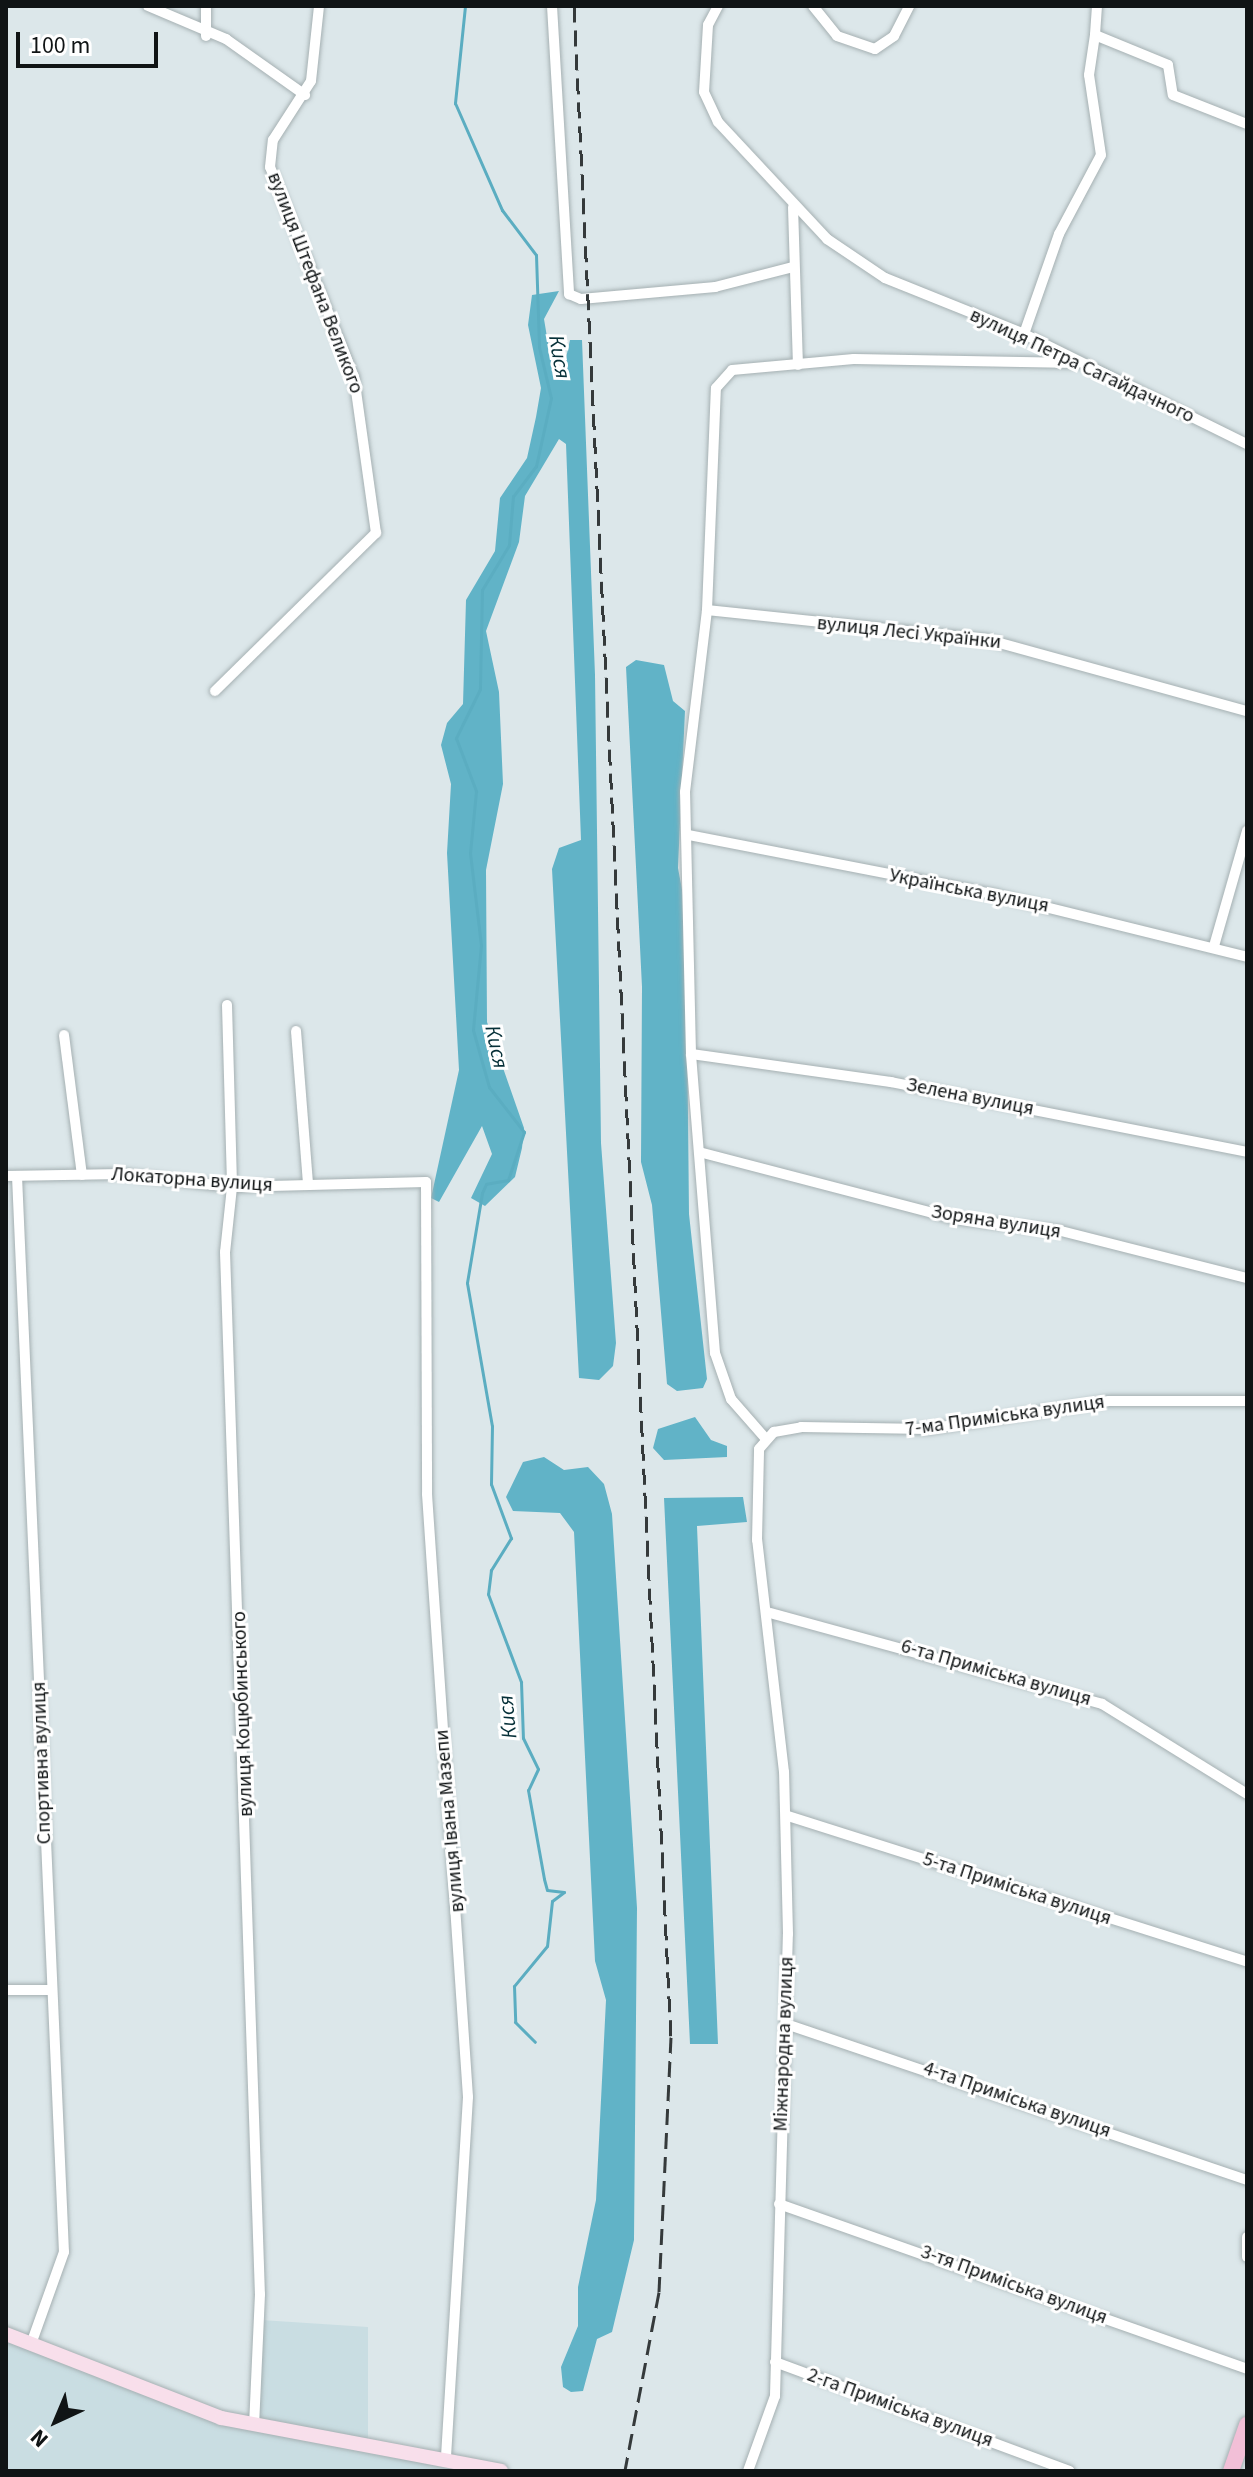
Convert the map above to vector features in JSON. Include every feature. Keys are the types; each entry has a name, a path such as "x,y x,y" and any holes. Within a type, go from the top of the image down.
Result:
{"main road":[{"path":"1231,2471 1247,2425"}],"street":[{"path":"148,6 206,36 247,51 305,95 319,6"},
{"path":"206,6 206,36"},
{"path":"552,6 569,294 581,299 715,287 793,267"},
{"name":"вулиця Петра Сагайдачного","path":"718,6 708,25 704,92 718,122 793,207 885,278 1024,334 1077,363 1247,444"},
{"path":"813,6 837,36 875,49 894,36 909,6"},
{"path":"1024,334 1059,234 1101,155 1089,75 1097,6"},
{"path":"1095,35 1168,65 1173,95 1247,124"},
{"name":"вулиця Штефана Великого","path":"215,691 376,533 354,377 270,167 273,140 305,95"},
{"path":"793,207 798,365"},
{"path":"766,1439 731,1399 716,1359 691,1054 691,907 684,870 689,835 689,717 707,610 716,388 732,370 854,359 1077,363"},
{"name":"вулиця Лесі Українки","path":"707,610 985,639 1247,711"},
{"path":"1214,946 1247,831"},
{"name":"Українська вулиця","path":"689,835 1214,946 1247,957"},
{"name":"вулиця Коцюбинського","path":"227,1005 232,1187 225,1252 260,2294 254,2424"},
{"path":"296,1031 308,1185"},
{"path":"64,1035 82,1175"},
{"name":"Зелена вулиця","path":"691,1054 891,1082 1247,1152"},
{"name":"Зоряна вулиця","path":"699,1152 956,1219 1061,1231 1247,1278"},
{"name":"Локаторна вулиця","path":"11,1176 82,1175 232,1187 426,1182"},
{"name":"Спортивна вулиця","path":"11,1176 64,2252 31,2344"},
{"name":"вулиця Івана Мазепи","path":"426,1182 427,1494 468,2097 446,2459"},
{"name":"7-ма Приміська вулиця","path":"766,1439 801,1427 928,1429 1120,1400 1247,1401"},
{"name":"Міжнародна вулиця","path":"748,2471 775,2396 786,2024 788,1816 770,1613 755,1512 756,1460 766,1439"},
{"name":"6-та Приміська вулиця","path":"770,1613 1102,1704 1247,1794"},
{"name":"5-та Приміська вулиця","path":"788,1816 1247,1962"},
{"path":"6,1990 49,1990"},
{"name":"4-та Приміська вулиця","path":"786,2024 1247,2180"},
{"name":"3-тя Приміська вулиця","path":"779,2204 1247,2369"},
{"path":"1247,2237 1247,2257"},
{"path":"6,2334 254,2424 501,2471"},
{"name":"2-га Приміська вулиця","path":"775,2362 1070,2471"}],"shaded area":[{"path":"559,291 544,319 553,373 562,376 570,340 582,340 595,675 601,1143 616,1343 613,1366 599,1380 579,1378 552,869 559,848 581,840 566,444 559,439 525,496 519,542 486,631 499,692 503,784 486,870 487,1022 524,1128 522,1148 515,1177 485,1206 471,1198 492,1154 482,1126 439,1202 431,1198 459,1070 447,853 451,784 441,745 447,723 463,704 466,600 495,551 500,498 527,458 536,417 541,388 528,325 532,295"},
{"path":"636,660 664,665 673,701 685,711 678,868 686,911 689,1214 707,1379 703,1388 677,1391 667,1384 652,1205 641,1162 642,987 626,667"},
{"path":"695,1417 711,1440 727,1446 727,1457 664,1460 653,1448 658,1429"},
{"path":"544,1457 564,1470 588,1467 604,1484 612,1514 637,1908 634,2240 612,2332 597,2339 583,2391 571,2392 563,2387 561,2367 578,2326 578,2287 596,2200 606,2000 595,1961 574,1532 560,1513 513,1511 506,1497 523,1462"},
{"path":"743,1497 747,1522 697,1526 718,2044 690,2044 664,1498"},
{"path":"261,2320 368,2327 368,2445 483,2471 6,2471 6,2337 256,2425"}],"waterway":[{"name":"Кися","path":"465,6 455,103 502,210 536,255 539,347 551,398 536,466 513,496 509,545 482,590 480,689 456,738 476,791 470,853 481,945 473,1030 489,1087 524,1132 508,1180 486,1184 482,1193 467,1283 492,1426 491,1484 511,1538 491,1570 488,1594 521,1682 523,1738 538,1769 528,1790 544,1879 547,1890 564,1892 552,1901 547,1946 514,1986 515,2022 535,2042"}],"railway":[{"path":"574,6 671,2037 659,2292 625,2471"}]}
